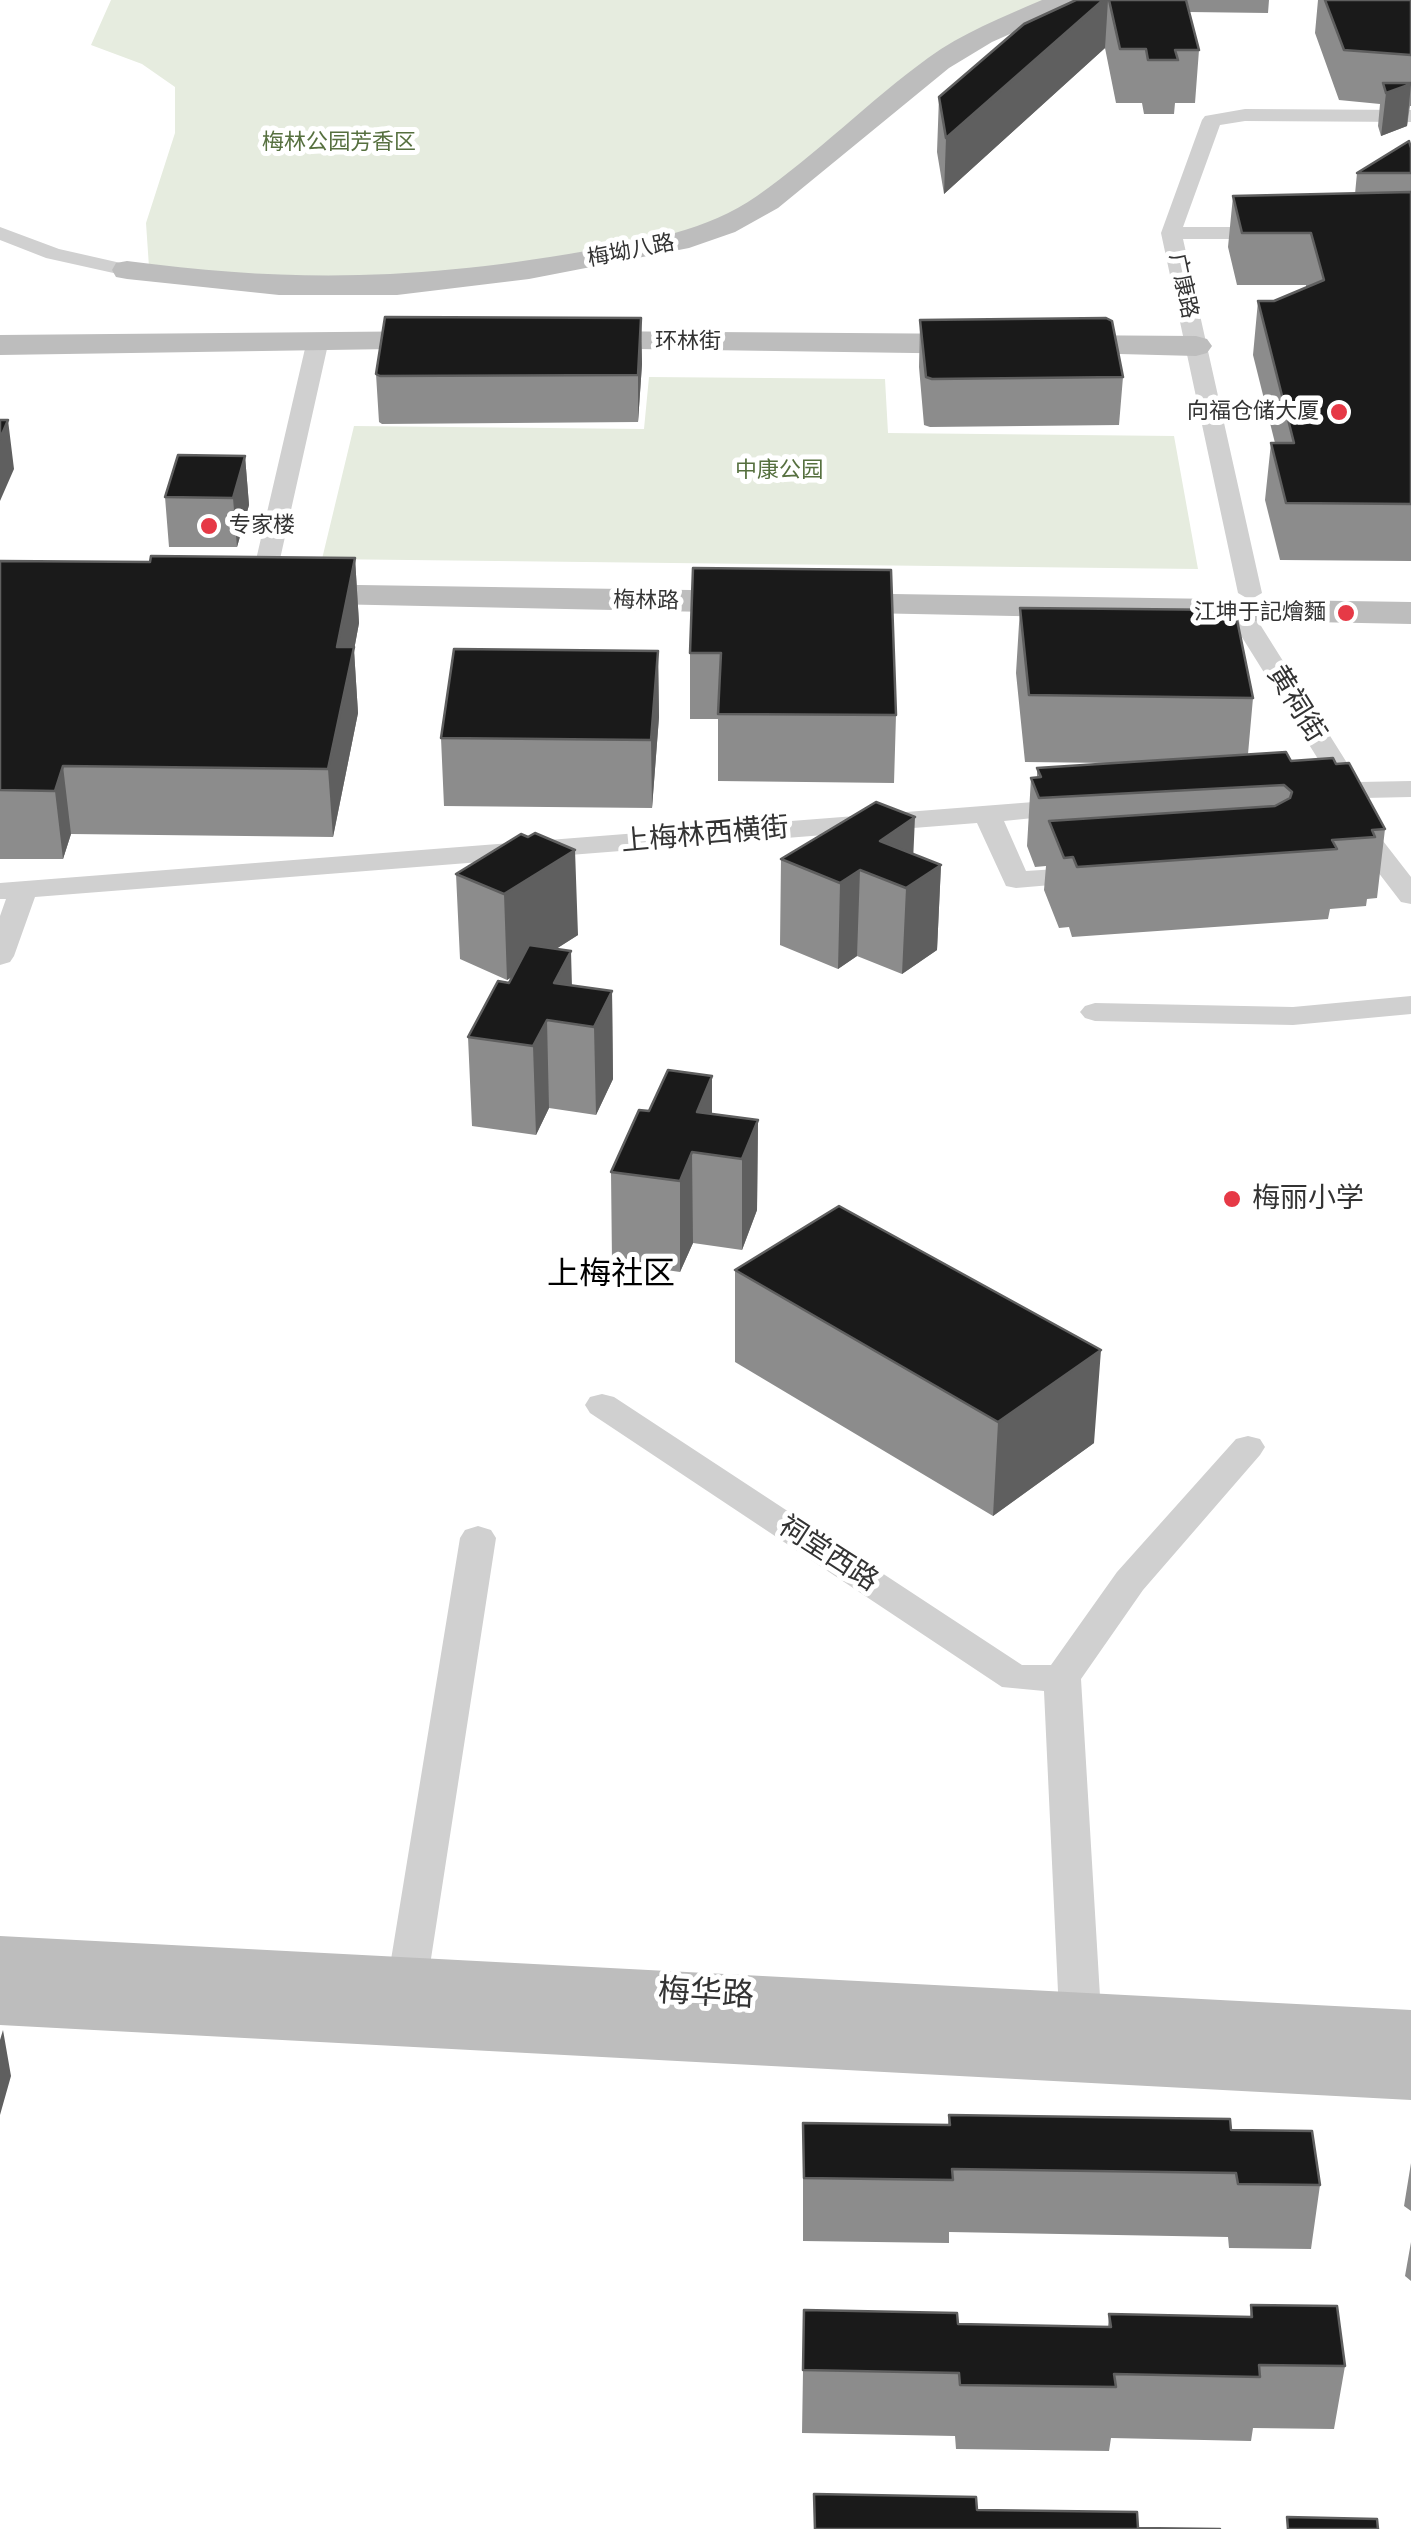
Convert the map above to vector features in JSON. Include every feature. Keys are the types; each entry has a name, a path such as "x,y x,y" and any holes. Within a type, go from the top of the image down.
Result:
{"main road":[{"name":"梅坳八路","path":"127,270 224,282 370,288 522,271 680,242 744,218 940,62 983,36 1064,0"},
{"path":"0,345 474,341"},
{"name":"环林街","path":"552,341 1196,346"},
{"name":"梅林路","path":"241,582 786,586 1247,602 1411,613"},
{"name":"梅林路","path":"241,582 1247,602 1411,595"},
{"name":"梅华路","path":"0,1958 1411,2033"},
{"name":"梅华路","path":"0,2002 1411,2076"}],"street":[{"name":"广康路","path":"1247,602 1171,233 1212,120 1246,115 1411,116"},
{"path":"0,233 42,250 127,270"},
{"path":"1171,233 1300,234"},
{"path":"241,582 318,340"},
{"name":"黄祠街","path":"1247,602 1248,626 1350,789 1352,820 1411,896"},
{"path":"1293,792 1411,789"},
{"name":"上梅林西横街","path":"12,890 1102,805"},
{"path":"986,813 1016,880 1112,874"},
{"path":"0,956 12,890"},
{"path":"1095,1012 1293,1016 1411,1005"},
{"name":"祠堂西路","path":"602,1405 1015,1678 1062,1678"},
{"path":"1080,2013 1062,1678 1130,1581 1248,1447"},
{"path":"408,1978 478,1538"}],"green space":[{"name":"梅林公园芳香区","path":"111,0 1064,0 983,36 704,235 405,285 149,267 146,223 175,133 175,87 142,64 91,45"},
{"name":"中康公园","path":"649,377 885,379 888,433 1174,436 1198,569 322,559 354,426 644,429"}],"building":[{"path":"1076,0 1103,0 946,138 939,97 1024,24"},
{"path":"1109,0 1186,0 1199,50 1175,50 1178,60 1148,60 1146,49 1120,49"},
{"path":"1325,0 1411,0 1411,55 1344,50"},
{"path":"1383,83 1411,83 1411,84 1386,93"},
{"path":"1409,141 1411,173 1357,173"},
{"path":"1411,192 1411,504 1286,503 1271,443 1294,443 1258,301 1274,301 1324,280 1311,233 1242,233 1233,196"},
{"path":"385,317 641,318 638,375 380,376 376,374"},
{"path":"920,320 1112,321 1123,377 926,377"},
{"path":"0,420 8,420 0,439"},
{"path":"178,455 245,456 233,498 165,497"},
{"path":"151,556 355,558 337,647 354,647 328,769 63,766 55,791 0,790 0,561 150,562"},
{"path":"693,568 891,570 896,715 718,714 721,653 690,653"},
{"path":"1020,608 1235,610 1253,698 1029,695"},
{"path":"454,649 658,651 651,740 441,738"},
{"path":"1286,752 1291,761 1333,758 1336,764 1349,763 1385,829 1372,830 1375,837 1332,840 1337,849 1077,867 1073,857 1064,858 1049,821 1275,806 1290,798 1292,792 1284,785 1039,798 1031,778 1041,777 1037,768"},
{"path":"876,802 915,817 880,841 941,865 906,888 860,870 840,883 781,859"},
{"path":"535,833 575,850 504,894 456,874 521,834 528,837"},
{"path":"529,945 571,951 554,983 612,991 594,1027 547,1020 533,1046 468,1037 498,981 509,983"},
{"path":"668,1070 712,1076 697,1112 758,1120 742,1159 692,1152 680,1181 611,1172 639,1110 649,1111"},
{"path":"839,1206 1101,1350 998,1422 735,1270"},
{"path":"949,2115 1230,2119 1231,2130 1312,2131 1320,2185 1238,2184 1236,2173 952,2169 953,2180 804,2178 803,2123 950,2125"},
{"path":"1251,2305 1337,2306 1345,2366 1259,2365 1260,2377 1114,2374 1116,2387 960,2385 959,2373 803,2370 804,2310 957,2313 958,2324 1111,2327 1109,2314 1252,2317"},
{"path":"814,2494 976,2497 977,2510 1137,2512 1138,2528 1220,2529 815,2529"},
{"path":"1287,2517 1377,2519 1378,2529 1288,2529"}],"place":[{"name":"向福仓储大厦","path":"1339,412"},
{"name":"专家楼","path":"209,526"},
{"name":"江坤于記燴麵","path":"1346,613"},
{"name":"梅丽小学","path":"1232,1199"}],"district":[{"name":"上梅社区","path":"611,1275"}]}
